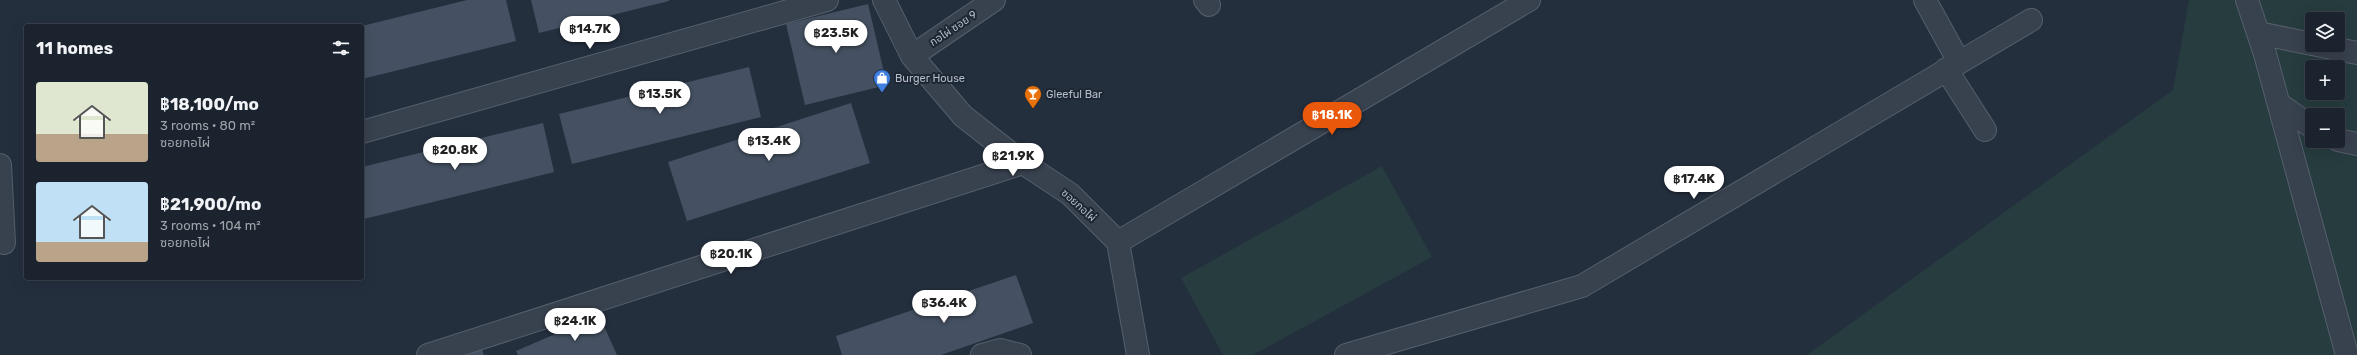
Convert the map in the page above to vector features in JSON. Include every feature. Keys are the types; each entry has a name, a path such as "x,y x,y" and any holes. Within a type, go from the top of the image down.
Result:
{"street":[{"path":"364,131 827,0"},
{"name":"ซอยกอไผ่","path":"884,0 912,56 963,116 1023,163 1070,194 1118,242"},
{"name":"กอไผ่ ซอย 9","path":"912,56 994,0"},
{"path":"1138,355 1118,242 1529,0"},
{"path":"1924,0 1952,66 1985,130"},
{"path":"2247,0 2279,104 2347,355"},
{"path":"1346,355 1582,286 2031,20"},
{"path":"2258,33 2305,43"},
{"path":"2345,51 2357,53"},
{"path":"2279,104 2305,122"},
{"path":"2345,141 2357,144"},
{"path":"428,355 1023,163"},
{"path":"0,166 4,243"},
{"path":"982,355 1000,350 1020,355"}],"green space":[{"path":"2189,0 2357,0 2357,355 1807,355 2173,90"},
{"path":"1382,166 1432,257 1253,355 1223,355 1181,278"}],"building":[{"path":"467,0 506,0 516,41 364,79 364,26"},
{"path":"531,0 669,0 669,1 539,33"},
{"path":"868,4 887,85 805,105 786,24"},
{"path":"749,67 761,117 572,164 559,114"},
{"path":"851,103 870,163 687,221 668,162"},
{"path":"543,123 554,172 364,219 364,167"},
{"path":"1016,275 1033,323 941,355 842,355 836,336"},
{"path":"599,315 617,355 518,355 516,351"},
{"path":"482,349 484,355 468,355"}],"place":[{"name":"Burger House","path":"882,93"},
{"name":"Gleeful Bar","path":"1033,109"}]}
